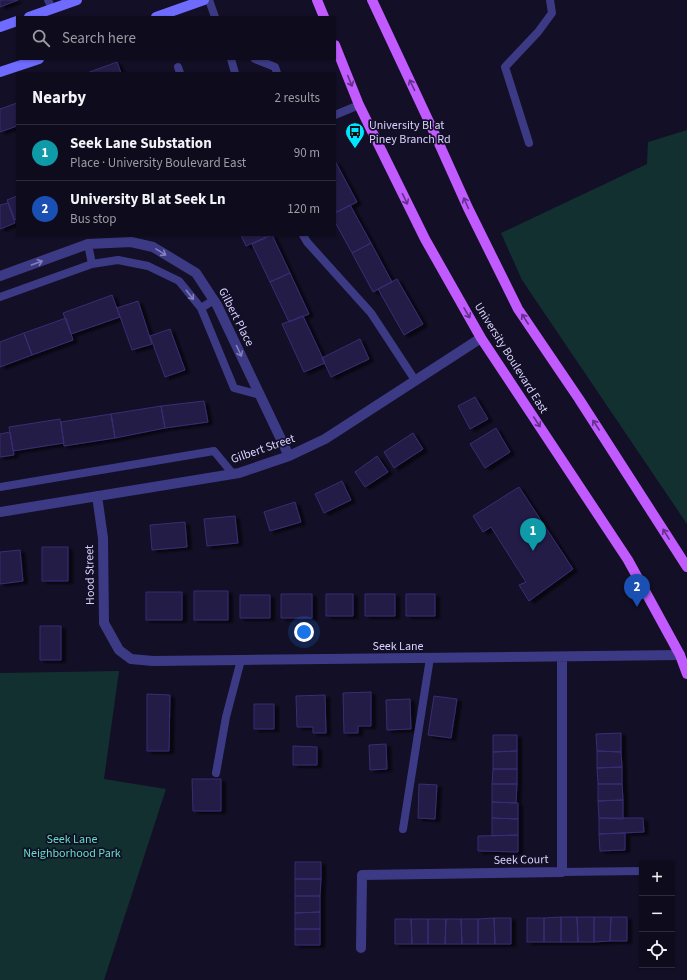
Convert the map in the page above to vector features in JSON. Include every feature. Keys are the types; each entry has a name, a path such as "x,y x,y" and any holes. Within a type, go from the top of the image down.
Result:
{"main road":[{"path":"31,16 50,4 77,0"},
{"path":"159,16 204,0"},
{"path":"317,0 324,16"},
{"path":"372,0 468,208 518,309 687,567"},
{"path":"0,27 16,21"},
{"name":"University Boulevard East","path":"336,48 359,105 425,239 481,338 628,560 680,655 687,674"},
{"path":"0,72 36,60"}],"street":[{"name":"Gilbert Place","path":"0,276 88,244 131,242 153,247 196,273 214,300 289,456"},
{"name":"Gilbert Street","path":"0,512 233,474 289,456 325,439 481,338"},
{"name":"Hood Street","path":"97,496 103,538 104,622 119,650"},
{"name":"Seek Lane","path":"119,650 131,659 153,660 680,655"},
{"name":"Seek Court","path":"361,948 362,876 562,872 562,657"}],"lane":[{"path":"209,0 215,16"},
{"path":"529,143 505,67 538,32 552,13 550,0"},
{"path":"231,60 235,72"},
{"path":"258,60 275,67 277,72"},
{"path":"336,114 359,105"},
{"path":"304,236 307,242 370,313 415,380"},
{"path":"88,244 92,264"},
{"path":"0,297 92,264 118,260 148,266 179,281 201,308 234,388 260,395"},
{"path":"201,308 214,300"},
{"path":"0,487 214,451 233,474"},
{"path":"403,829 430,658"},
{"path":"216,773 226,717 241,660"},
{"path":"562,872 639,870"}],"green space":[{"path":"687,130 687,524 522,280 501,233 647,164 648,142"},
{"name":"Seek Lane Neighborhood Park","path":"119,671 104,779 166,789 104,980 0,980 0,673"}],"building":[{"path":"0,0 18,0 0,7"},
{"path":"117,62 121,72 90,72"},
{"path":"16,103 16,126 0,132 0,109"},
{"path":"336,163 357,202 337,212 336,210"},
{"path":"16,196 15,220 7,200"},
{"path":"8,203 15,223 0,229 0,205"},
{"path":"350,205 371,243 352,253 336,224 336,212"},
{"path":"241,236 266,237 246,246"},
{"path":"272,236 290,273 270,282 252,244"},
{"path":"371,243 392,282 373,292 352,253"},
{"path":"290,273 309,314 289,322 270,282"},
{"path":"397,279 423,324 404,335 378,289"},
{"path":"112,295 120,317 71,334 63,313"},
{"path":"138,301 152,344 132,350 117,308"},
{"path":"303,316 325,363 304,372 282,324"},
{"path":"66,318 73,340 32,355 24,333"},
{"path":"170,329 185,370 165,377 150,336"},
{"path":"24,333 32,355 0,367 0,342"},
{"path":"360,339 369,359 331,377 322,358"},
{"path":"475,397 488,419 470,429 458,406"},
{"path":"204,401 208,422 165,428 161,406"},
{"path":"161,406 165,428 115,438 111,414"},
{"path":"111,414 115,438 64,446 61,422"},
{"path":"60,419 64,443 13,451 9,427"},
{"path":"496,428 510,452 485,468 470,444"},
{"path":"10,432 14,455 0,457 0,434"},
{"path":"413,433 423,449 394,468 384,452"},
{"path":"377,456 388,472 365,487 355,472"},
{"path":"342,481 351,500 324,513 315,494"},
{"path":"519,487 573,569 529,601 519,585 526,582 491,527 483,532 473,516"},
{"path":"295,502 301,522 270,531 264,512"},
{"path":"235,516 238,543 207,546 204,519"},
{"path":"185,522 187,547 152,550 150,525"},
{"path":"42,547 68,547 68,581 42,581"},
{"path":"20,550 23,581 0,584 0,552"},
{"path":"194,591 228,591 228,620 194,620"},
{"path":"146,592 182,592 182,620 146,620"},
{"path":"281,594 312,594 312,618 281,618"},
{"path":"326,594 353,594 353,616 326,616"},
{"path":"365,594 395,594 395,616 365,616"},
{"path":"406,594 435,594 435,616 406,616"},
{"path":"240,595 270,595 270,618 240,618"},
{"path":"40,626 61,626 61,660 40,660"},
{"path":"371,692 371,726 358,726 358,733 344,733 343,693"},
{"path":"147,694 170,695 169,751 147,751"},
{"path":"325,695 326,733 313,733 313,727 297,727 296,696"},
{"path":"434,696 457,699 451,738 428,735"},
{"path":"410,699 411,729 387,730 386,700"},
{"path":"254,704 274,704 274,729 254,729"},
{"path":"621,733 621,752 597,751 596,734"},
{"path":"493,735 517,735 517,751 493,752"},
{"path":"386,744 387,769 370,770 369,745"},
{"path":"293,746 317,747 317,765 293,765"},
{"path":"517,751 517,769 493,769 493,752"},
{"path":"597,751 621,752 622,767 597,768"},
{"path":"622,767 622,784 598,784 597,768"},
{"path":"493,769 517,769 517,784 492,784"},
{"path":"192,779 221,779 221,811 193,811"},
{"path":"419,784 437,785 435,819 418,818"},
{"path":"492,784 517,784 516,803 492,802"},
{"path":"598,784 622,784 623,800 598,801"},
{"path":"623,800 623,819 599,818 598,801"},
{"path":"492,802 518,803 518,819 492,818"},
{"path":"492,818 518,819 518,835 492,836"},
{"path":"599,818 643,818 644,832 599,834"},
{"path":"625,833 625,850 600,851 599,834"},
{"path":"518,835 518,852 478,851 478,836"},
{"path":"295,862 321,862 321,879 295,879"},
{"path":"295,879 321,879 320,896 295,896"},
{"path":"295,896 320,896 320,912 295,913"},
{"path":"320,912 320,929 295,929 295,913"},
{"path":"561,917 577,917 578,942 561,942"},
{"path":"561,917 561,942 544,942 544,918"},
{"path":"577,917 594,917 594,942 578,942"},
{"path":"594,917 611,917 610,941 594,942"},
{"path":"611,917 627,917 627,941 610,941"},
{"path":"494,918 511,918 511,944 495,944"},
{"path":"494,918 495,944 478,944 478,919"},
{"path":"527,918 544,918 544,942 527,942"},
{"path":"395,919 411,919 412,944 395,944"},
{"path":"411,919 428,919 428,944 412,944"},
{"path":"428,919 446,919 445,944 428,944"},
{"path":"446,919 461,919 462,944 445,944"},
{"path":"461,919 478,919 478,944 462,944"},
{"path":"295,929 320,929 320,945 295,945"}],"place":[{"name":"University Bl at Piney Branch Rd","path":"355,149"},
{"name":"Seek Lane Substation","path":"533,551"},
{"name":"University Bl at Seek Ln","path":"637,607"}]}
